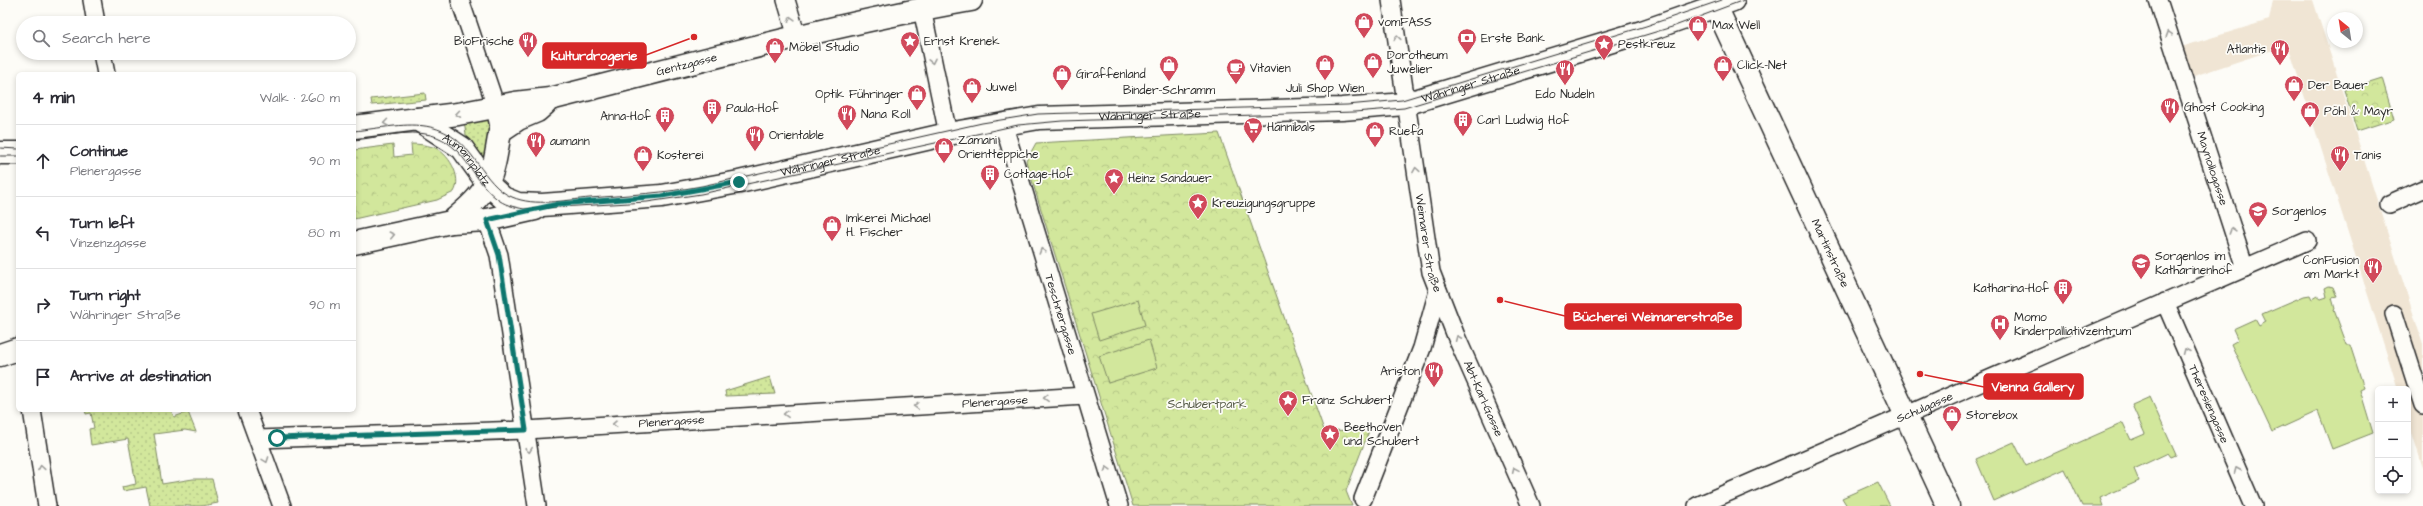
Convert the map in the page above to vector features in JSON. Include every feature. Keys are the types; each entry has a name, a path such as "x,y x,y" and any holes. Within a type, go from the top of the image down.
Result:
{"main road":[{"name":"Gentzgasse","path":"356,127 550,99 797,37 922,9 970,0"},
{"name":"Währinger Straße","path":"451,222 480,197 488,184 503,198 518,204 558,204 662,196 701,190 948,134 1004,123 1074,117 1342,109 1406,104 1610,42 1721,2"},
{"name":"Martinstraße","path":"1721,2 1905,414 1948,506"},
{"path":"500,131 518,118 537,111 550,99"},
{"name":"Aumannplatz","path":"417,119 462,148 488,184"},
{"name":"Aumannplatz","path":"488,184 494,169 500,131"},
{"path":"0,153 16,153"},
{"name":"Währinger Straße","path":"356,243 451,222 487,220 558,204"},
{"path":"0,355 16,350"}],"street":[{"path":"92,0 95,16"},
{"name":"Aumannplatz","path":"460,0 496,107 500,131"},
{"path":"786,0 797,37"},
{"name":"Weimarer Straße","path":"1363,499 1422,348 1438,291 1431,272 1391,0"},
{"name":"Maynollogasse","path":"2158,0 2179,69 2245,268"},
{"path":"922,9 948,134"},
{"path":"103,60 106,72"},
{"name":"Teschnergasse","path":"1004,123 1118,506"},
{"path":"2389,204 2423,189"},
{"path":"487,220 499,255 537,506"},
{"name":"Schulgasse","path":"1697,506 1905,414 2307,241"},
{"name":"Abt-Karl-Gasse","path":"1438,291 1531,506"},
{"name":"Theresiengasse","path":"2165,302 2253,506"},
{"path":"2394,314 2423,405"},
{"name":"Plenergasse","path":"258,439 526,430 1085,396"},
{"path":"32,412 47,506"},
{"path":"248,412 282,506"}],"shaded area":[{"path":"2273,0 2313,0 2327,48 2328,48 2423,344 2423,468 2411,430 2411,386 2397,386 2288,45 2188,78 2178,48 2269,20"}],"green space":[{"path":"2382,78 2394,119 2357,131 2344,90"},
{"path":"425,93 426,100 372,105 371,99"},
{"path":"487,116 492,120 485,161 466,135 464,119"},
{"name":"Schubertpark","path":"1219,133 1324,430 1369,431 1346,491 1352,506 1133,506 1026,161 1036,143"},
{"path":"411,144 433,147 444,154 449,159 457,179 454,192 437,200 356,219 356,150 393,145 394,157 412,155"},
{"path":"2329,286 2333,287 2337,297 2332,298 2334,310 2347,345 2350,345 2364,388 2360,390 2373,433 2332,449 2318,411 2272,432 2231,344 2238,340 2233,329 2255,319 2259,326 2266,322 2262,314 2304,296 2310,295 2312,299 2317,296 2321,299 2327,297 2325,288"},
{"path":"1138,300 1145,325 1099,340 1091,314"},
{"path":"1149,340 1157,368 1108,383 1099,356"},
{"path":"770,377 775,394 726,396 725,391"},
{"path":"2150,397 2176,455 2171,457 2168,453 2134,469 2139,481 2100,498 2103,506 2082,506 2065,469 1994,501 1976,459 2014,442 2026,466 2123,423 2131,440 2145,434 2132,405"},
{"path":"86,412 172,412 174,417 188,412 196,432 185,430 154,434 162,484 193,479 212,479 218,503 202,506 150,506 146,487 123,491 122,487 136,484 128,439 91,445 89,429 94,428 91,413 86,414"},
{"path":"1878,482 1890,506 1847,506 1842,498"}],"tram line":[{"path":"356,131 408,125 438,129 451,136 465,147 497,187 512,197 521,200 531,202 551,202 646,194 702,186 982,123 1038,114 1347,105 1402,100 1646,26 1722,0"},
{"path":"356,140 403,133 422,133 442,139 452,146 487,190 496,198 506,204 524,209 647,202 701,194 1018,125 1062,121 1354,112 1404,108 1672,27 1744,0"},
{"path":"0,148 16,149"},
{"path":"0,156 16,156"}],"place":[{"name":"Kulturdrogerie","path":"694,37"},
{"name":"vomFASS","path":"1364,39"},
{"name":"Max Well","path":"1698,42"},
{"name":"Erste Bank","path":"1467,55"},
{"name":"BioFrische","path":"528,58"},
{"name":"Ernst Krenek","path":"910,58"},
{"name":"Pestkreuz","path":"1604,61"},
{"name":"Möbel Studio","path":"775,64"},
{"name":"Atlantis","path":"2280,66"},
{"name":"Dorotheum Juwelier","path":"1373,79"},
{"name":"Juli Shop Wien","path":"1325,81"},
{"name":"Binder-Schramm","path":"1169,82"},
{"name":"Click-Net","path":"1723,82"},
{"name":"Vitavien","path":"1236,85"},
{"name":"Edo Nudeln","path":"1565,86"},
{"name":"Giraffenland","path":"1062,91"},
{"name":"Der Bauer","path":"2294,102"},
{"name":"Juwel","path":"972,104"},
{"name":"Optik Führinger","path":"917,111"},
{"name":"Ghost Cooking","path":"2170,124"},
{"name":"Paula-Hof","path":"712,125"},
{"name":"Pöhl & Mayr","path":"2310,128"},
{"name":"Nana Roll","path":"847,131"},
{"name":"Anna-Hof","path":"665,133"},
{"name":"Carl Ludwig Hof","path":"1463,137"},
{"name":"Hannibals","path":"1253,144"},
{"name":"Ruefa","path":"1375,148"},
{"name":"Orientable","path":"755,152"},
{"name":"aumann","path":"536,158"},
{"name":"Zamani Orientteppiche","path":"944,164"},
{"name":"Kosterei","path":"643,172"},
{"name":"Tanis","path":"2340,172"},
{"name":"Cottage-Hof","path":"990,191"},
{"name":"Heinz Sandauer","path":"1114,195"},
{"name":"Kreuzigungsgruppe","path":"1198,220"},
{"name":"Sorgenlos","path":"2258,228"},
{"name":"Imkerei Michael H. Fischer","path":"832,242"},
{"name":"Sorgenlos im Katharinenhof","path":"2141,280"},
{"name":"ConFusion am Markt","path":"2373,284"},
{"name":"Bücherei Weimarerstraße","path":"1500,300"},
{"name":"Katharina-Hof","path":"2063,305"},
{"name":"Momo Kinderpalliativzentrum","path":"2000,341"},
{"name":"Vienna Gallery","path":"1920,374"},
{"name":"Ariston","path":"1434,388"},
{"name":"Franz Schubert","path":"1288,417"},
{"name":"Storebox","path":"1952,432"},
{"name":"Beethoven und Schubert","path":"1330,451"}],"route":[{"path":"277,438 526,430 499,255 487,220 558,204 662,196 739,182"}]}
